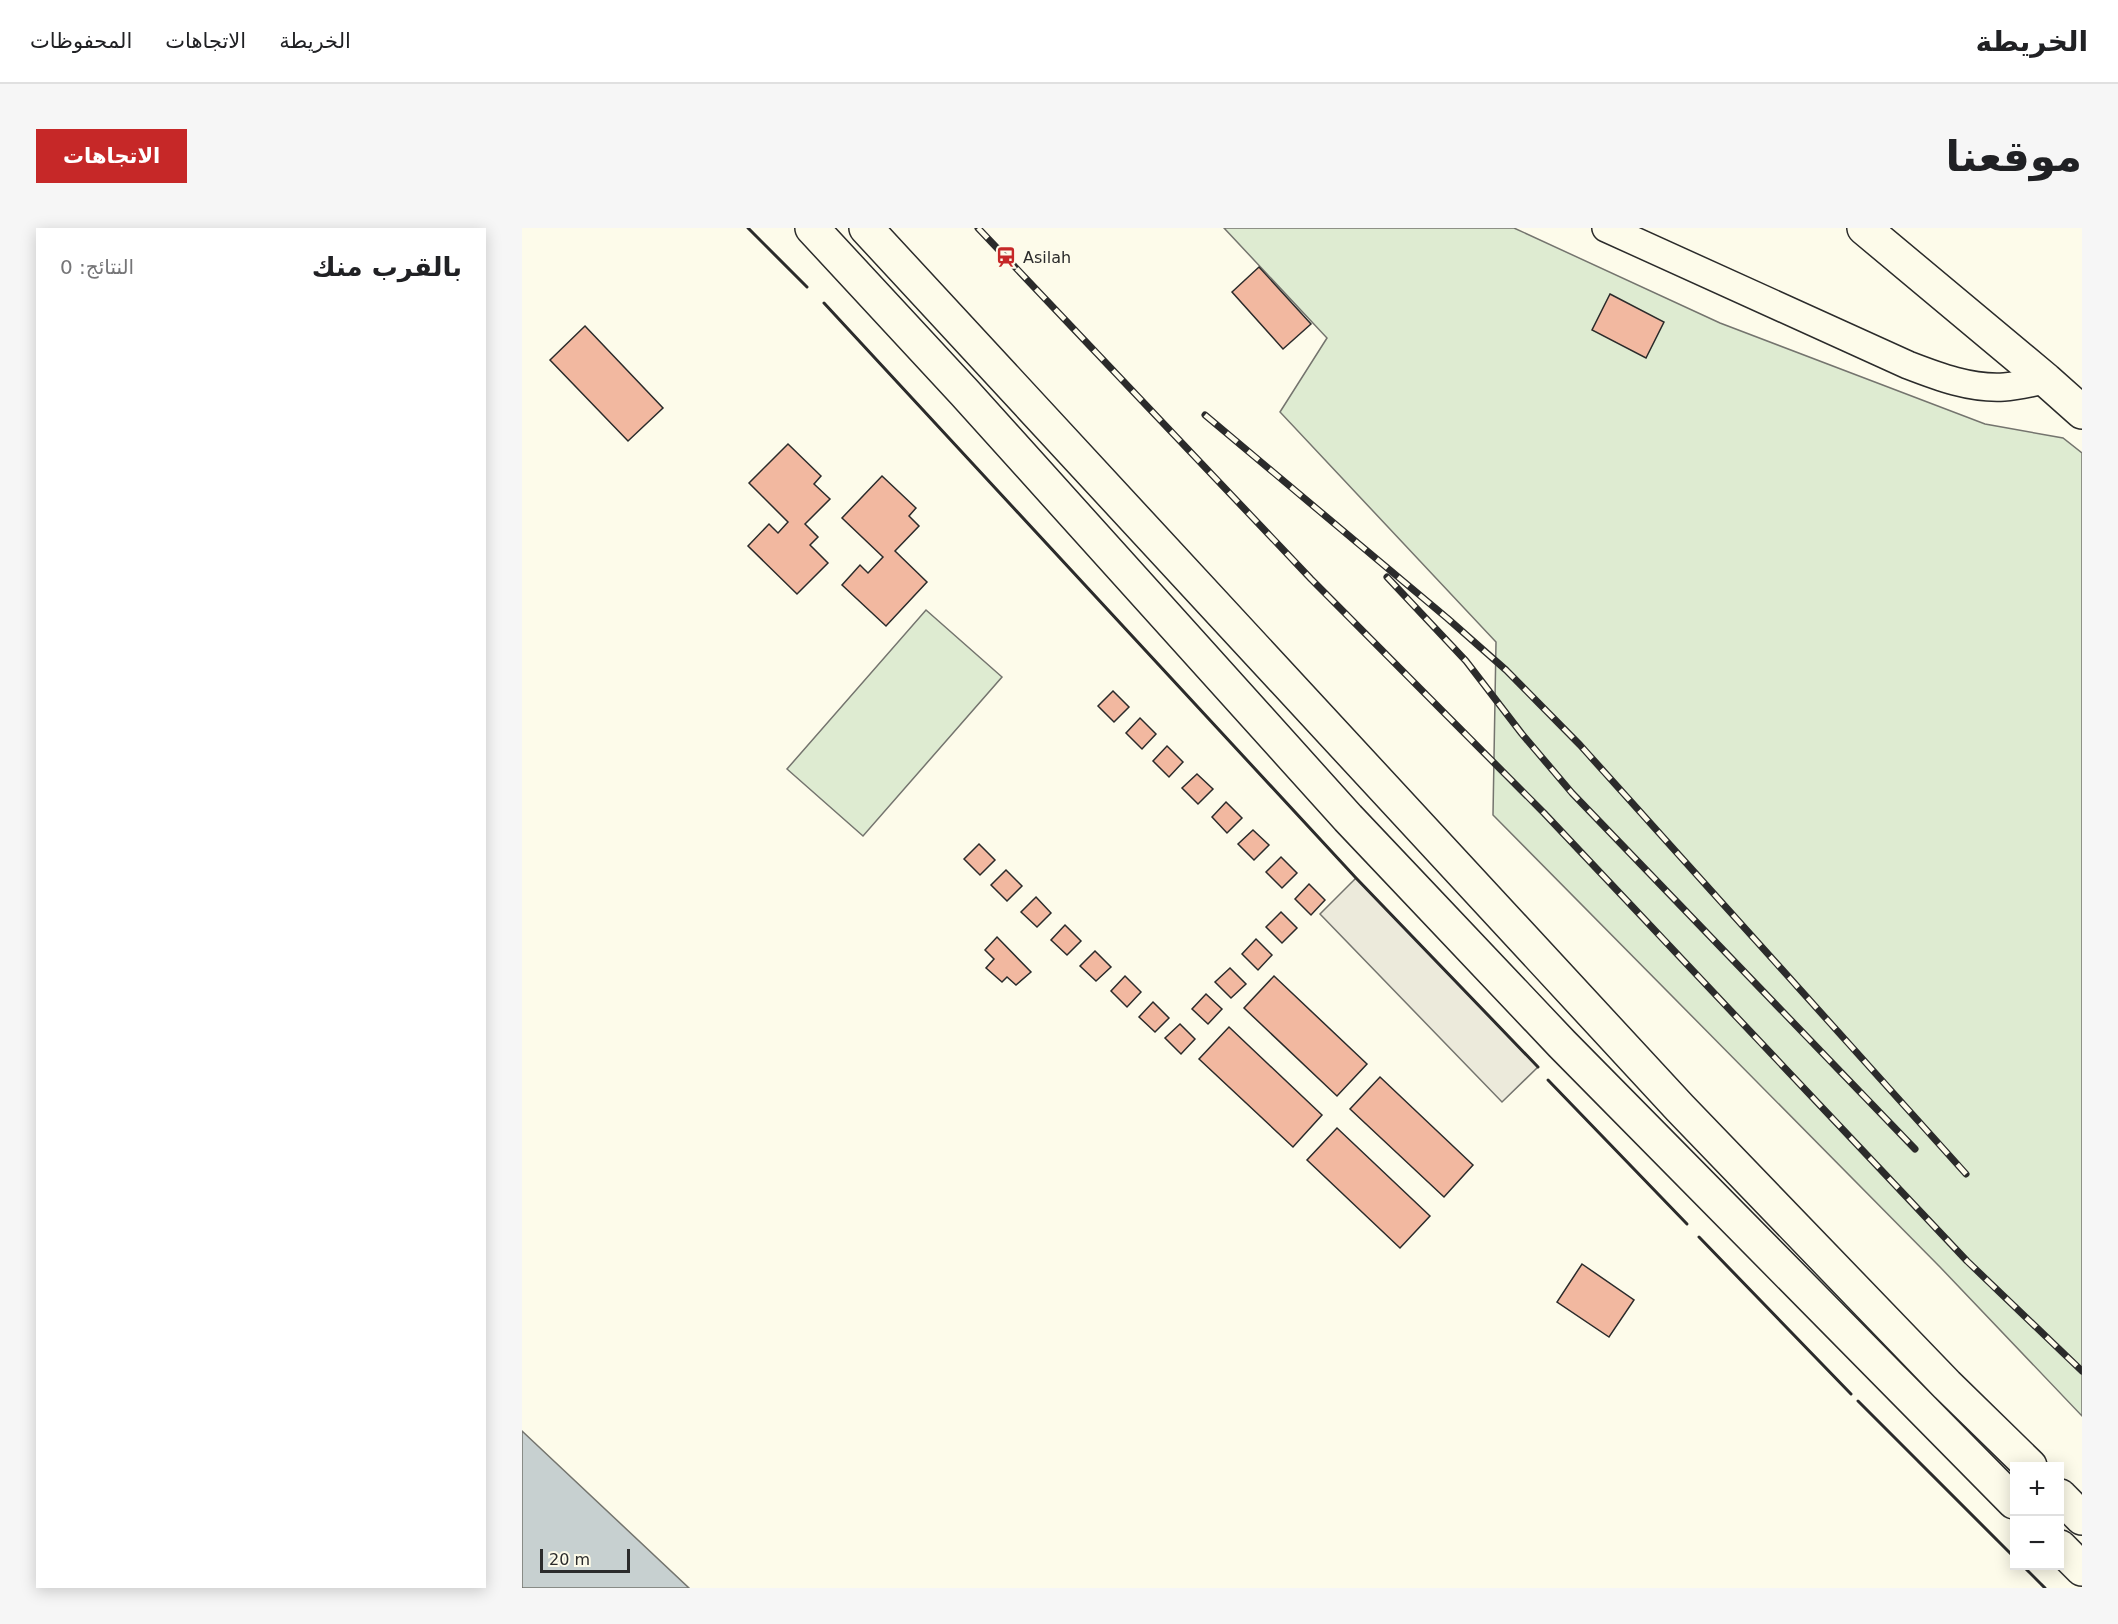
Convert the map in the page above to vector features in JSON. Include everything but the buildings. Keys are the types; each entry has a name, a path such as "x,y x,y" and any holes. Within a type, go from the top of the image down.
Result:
{"main road":[{"path":"812,228 964,392 1149,599 1562,1044 2010,1498"},
{"path":"866,228 1680,1108 1947,1385 2025,1462"},
{"path":"1864,228 2082,412"},
{"path":"2064,1500 2082,1518"},
{"path":"2064,1551 2082,1569"}],"street":[{"path":"1606,228 1940,378 1972,386 2004,387 2046,380"}],"green space":[{"path":"1224,228 1514,228 1720,323 1985,424 2063,438 2082,453 2082,1416 1940,1267 1493,815 1496,642 1280,412 1327,338"},
{"path":"926,610 1002,677 863,836 787,769"}],"shaded area":[{"path":"1356,878 1538,1067 1502,1102 1320,914"},
{"path":"522,1431 689,1588 522,1588"}],"railway":[{"path":"978,228 1311,579 1544,813 1967,1261 2082,1371"},
{"path":"1205,415 1506,670 1580,745 1966,1174"},
{"path":"1387,577 1466,661 1522,734 1572,793 1915,1149"}],"wall":[{"path":"748,228 807,287"},
{"path":"824,303 1356,878 1538,1067"},
{"path":"1548,1080 1687,1224"},
{"path":"1699,1237 1851,1394"},
{"path":"1858,1401 2010,1553"},
{"path":"2027,1570 2045,1588"}],"place":[{"name":"Asilah","path":"1006,257"}]}
